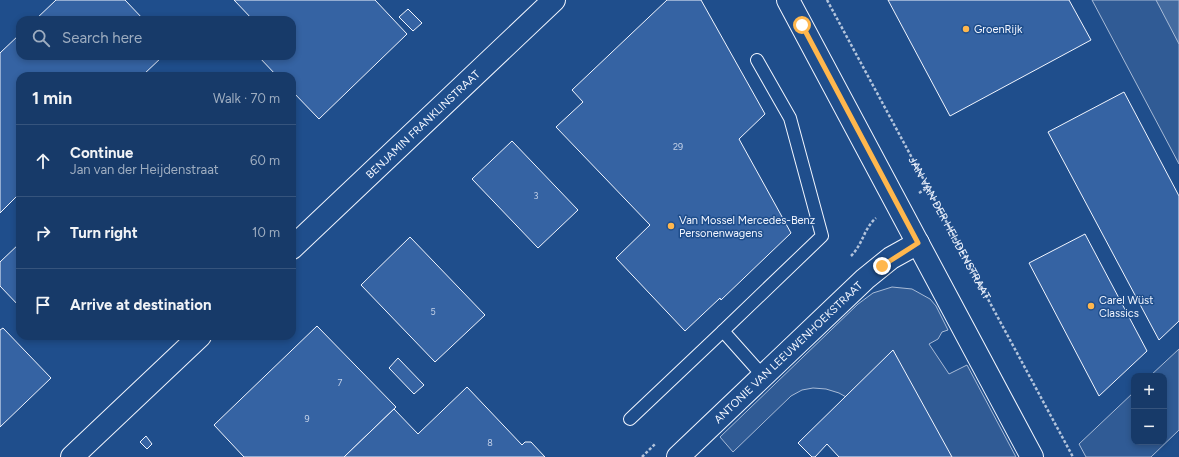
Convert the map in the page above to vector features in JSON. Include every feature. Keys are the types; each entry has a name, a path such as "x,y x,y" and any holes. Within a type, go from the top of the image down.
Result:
{"street":[{"name":"BENJAMIN FRANKLINSTRAAT","path":"296,244 554,0"},
{"path":"788,0 1032,457"},
{"name":"ANTONIE VAN LEEUWENHOEKSTRAAT","path":"682,456 763,376 873,272 891,258 918,243"},
{"path":"72,457 196,340"}],"lane":[{"path":"630,419 822,236 790,118 757,60"},
{"path":"723,331 763,376"}],"path":[{"name":"JAN VAN DER HEIJDENSTRAAT","path":"827,0 1073,457"}],"shaded area":[{"path":"1092,0 1179,0 1179,164"},
{"path":"1156,0 1179,0 1179,44"},
{"path":"892,287 912,289 930,299 936,306 948,330 942,332 938,339 929,344 949,374 967,365 1016,457 952,457 839,393 826,389 813,388 802,390 791,396 733,452 720,437 858,304 873,293"},
{"path":"1179,349 1179,430 1167,442 1167,373 1153,373"},
{"path":"1131,395 1131,445 1163,445 1151,457 1086,457 1079,444"}],"building":[{"path":"56,0 125,0 140,16 39,16"},
{"path":"234,0 375,0 407,34 319,119 296,95 296,72 273,72 262,60 296,60 296,16 249,16"},
{"path":"667,0 701,0 765,114 739,139 791,233 721,300 720,298 685,331 616,258 650,225 556,127 583,102 572,90"},
{"path":"888,0 1069,0 1091,40 950,116"},
{"path":"408,9 422,23 413,31 399,17"},
{"path":"16,38 16,60 159,60 146,72 16,72 16,197 0,213 0,53"},
{"path":"1124,92 1179,196 1179,321 1159,340 1048,132"},
{"path":"512,141 578,210 538,248 472,179"},
{"path":"1085,234 1147,351 1099,396 1029,263"},
{"path":"410,237 485,315 435,362 361,285"},
{"path":"16,247 16,303 0,286 0,262"},
{"path":"317,326 396,407 344,457 244,457 214,425"},
{"path":"3,328 51,378 0,427 0,330"},
{"path":"893,350 952,457 839,457 827,444 815,457 812,457 798,443"},
{"path":"398,358 424,385 414,394 389,368"},
{"path":"467,387 522,445 525,442 531,442 545,457 344,457 394,409 418,434"},
{"path":"146,436 152,444 147,449 140,442"}],"place":[{"name":"GroenRijk","path":"966,29"},
{"name":"Van Mossel Mercedes-Benz Personenwagens","path":"671,226"},
{"name":"Carel Wüst Classics","path":"1091,306"}],"route":[{"path":"802,25 918,243 891,258 882,266"}]}
